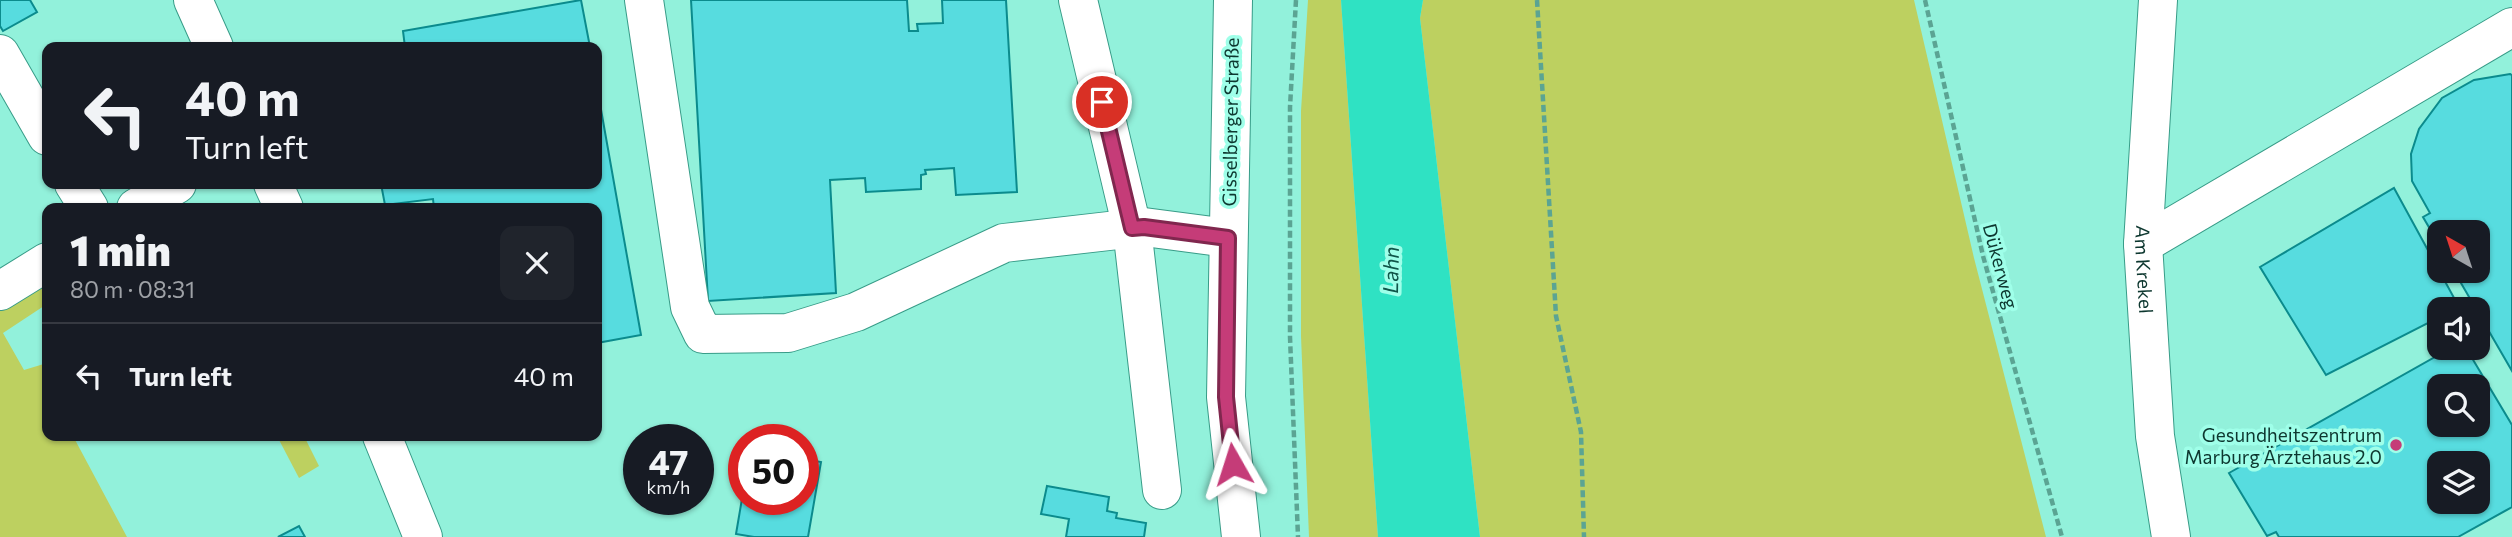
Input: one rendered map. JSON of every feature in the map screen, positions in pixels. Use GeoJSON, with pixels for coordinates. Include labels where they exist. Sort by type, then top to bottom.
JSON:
{"type":"FeatureCollection","features":[{"type":"Feature","properties":{"kind":"street"},"geometry":{"type":"LineString","coordinates":[[193,0],[212,42]]}},
{"type":"Feature","properties":{"kind":"street"},"geometry":{"type":"LineString","coordinates":[[644,0],[690,307],[703,334],[788,333],[856,312],[1004,243],[1144,227],[1228,238]]}},
{"type":"Feature","properties":{"kind":"street"},"geometry":{"type":"LineString","coordinates":[[1078,0],[1132,228],[1162,490]]}},
{"type":"Feature","properties":{"kind":"street","name":"Gisselberger Straße"},"geometry":{"type":"LineString","coordinates":[[1233,0],[1226,397],[1241,537]]}},
{"type":"Feature","properties":{"kind":"street","name":"Am Krekel"},"geometry":{"type":"LineString","coordinates":[[2158,0],[2143,244],[2155,436],[2171,537]]}},
{"type":"Feature","properties":{"kind":"street"},"geometry":{"type":"LineString","coordinates":[[2143,244],[2512,27]]}},
{"type":"Feature","properties":{"kind":"street"},"geometry":{"type":"LineString","coordinates":[[0,54],[42,127]]}},
{"type":"Feature","properties":{"kind":"street"},"geometry":{"type":"LineString","coordinates":[[145,203],[168,189]]}},
{"type":"Feature","properties":{"kind":"street"},"geometry":{"type":"LineString","coordinates":[[0,291],[42,265]]}},
{"type":"Feature","properties":{"kind":"street"},"geometry":{"type":"LineString","coordinates":[[384,441],[423,537]]}},
{"type":"Feature","properties":{"kind":"path"},"geometry":{"type":"LineString","coordinates":[[1296,0],[1290,107],[1290,337],[1298,537]]}},
{"type":"Feature","properties":{"kind":"path"},"geometry":{"type":"LineString","coordinates":[[1537,0],[1556,316],[1581,432],[1584,537]]}},
{"type":"Feature","properties":{"kind":"path","name":"Dükerweg"},"geometry":{"type":"LineString","coordinates":[[1925,0],[1983,256],[2062,537]]}},
{"type":"Feature","properties":{"kind":"shaded area"},"geometry":{"type":"Polygon","coordinates":[[[1308,0],[1341,0],[1378,537],[1309,537],[1301,336],[1301,111],[1308,0]]]}},
{"type":"Feature","properties":{"kind":"shaded area"},"geometry":{"type":"Polygon","coordinates":[[[1423,0],[1914,0],[1974,258],[2046,537],[1480,537],[1420,18],[1423,0]]]}},
{"type":"Feature","properties":{"kind":"shaded area"},"geometry":{"type":"Polygon","coordinates":[[[42,285],[42,307],[3,333],[24,370],[42,365],[42,441],[76,441],[127,537],[0,537],[0,309],[42,285]]]}},
{"type":"Feature","properties":{"kind":"shaded area"},"geometry":{"type":"Polygon","coordinates":[[[280,441],[306,441],[319,466],[299,478],[280,441]]]}},
{"type":"Feature","properties":{"kind":"water","name":"Lahn"},"geometry":{"type":"Polygon","coordinates":[[[1341,0],[1423,0],[1420,18],[1480,537],[1378,537],[1341,0]]]}},
{"type":"Feature","properties":{"kind":"building"},"geometry":{"type":"Polygon","coordinates":[[[0,0],[30,0],[37,12],[3,31],[0,26],[0,0]]]}},
{"type":"Feature","properties":{"kind":"building"},"geometry":{"type":"Polygon","coordinates":[[[581,0],[589,42],[404,42],[403,31],[581,0]]]}},
{"type":"Feature","properties":{"kind":"building"},"geometry":{"type":"Polygon","coordinates":[[[691,0],[907,0],[909,31],[918,31],[917,24],[943,23],[942,0],[1006,0],[1017,192],[956,195],[954,168],[925,170],[926,174],[921,175],[921,189],[866,192],[865,178],[830,180],[836,293],[708,301],[691,0]]]}},
{"type":"Feature","properties":{"kind":"building"},"geometry":{"type":"Polygon","coordinates":[[[2512,75],[2512,371],[2490,333],[2490,297],[2469,297],[2462,284],[2490,284],[2490,220],[2427,220],[2427,224],[2423,217],[2430,213],[2412,181],[2411,154],[2419,129],[2442,98],[2474,80],[2512,75]]]}},
{"type":"Feature","properties":{"kind":"building"},"geometry":{"type":"Polygon","coordinates":[[[602,115],[641,335],[602,342],[602,203],[433,203],[433,199],[385,203],[382,189],[602,189],[602,115]]]}},
{"type":"Feature","properties":{"kind":"building"},"geometry":{"type":"Polygon","coordinates":[[[2394,188],[2427,248],[2427,284],[2446,284],[2454,297],[2427,297],[2427,324],[2326,375],[2260,267],[2394,188]]]}},
{"type":"Feature","properties":{"kind":"building","name":"Gesundheitszentrum Marburg Ärztehaus 2.0"},"geometry":{"type":"Polygon","coordinates":[[[2430,360],[2473,360],[2482,374],[2427,374],[2427,437],[2490,437],[2490,388],[2512,425],[2512,507],[2458,537],[2279,537],[2276,532],[2267,536],[2229,473],[2430,360]]]}},
{"type":"Feature","properties":{"kind":"building"},"geometry":{"type":"Polygon","coordinates":[[[1047,486],[1109,497],[1107,511],[1117,513],[1116,518],[1146,523],[1144,537],[1066,537],[1069,519],[1041,514],[1047,486]]]}},
{"type":"Feature","properties":{"kind":"building"},"geometry":{"type":"Polygon","coordinates":[[[739,515],[812,515],[808,537],[754,537],[736,534],[739,515]]]}},
{"type":"Feature","properties":{"kind":"building"},"geometry":{"type":"Polygon","coordinates":[[[299,526],[305,537],[278,537],[299,526]]]}},
{"type":"Feature","properties":{"kind":"place","name":"Gesundheitszentrum Marburg Ärztehaus 2.0"},"geometry":{"type":"Point","coordinates":[2396,445]}},
{"type":"Feature","properties":{"kind":"route"},"geometry":{"type":"LineString","coordinates":[[1102,102],[1132,228],[1144,227],[1228,238],[1226,397],[1233,464]]}}]}
